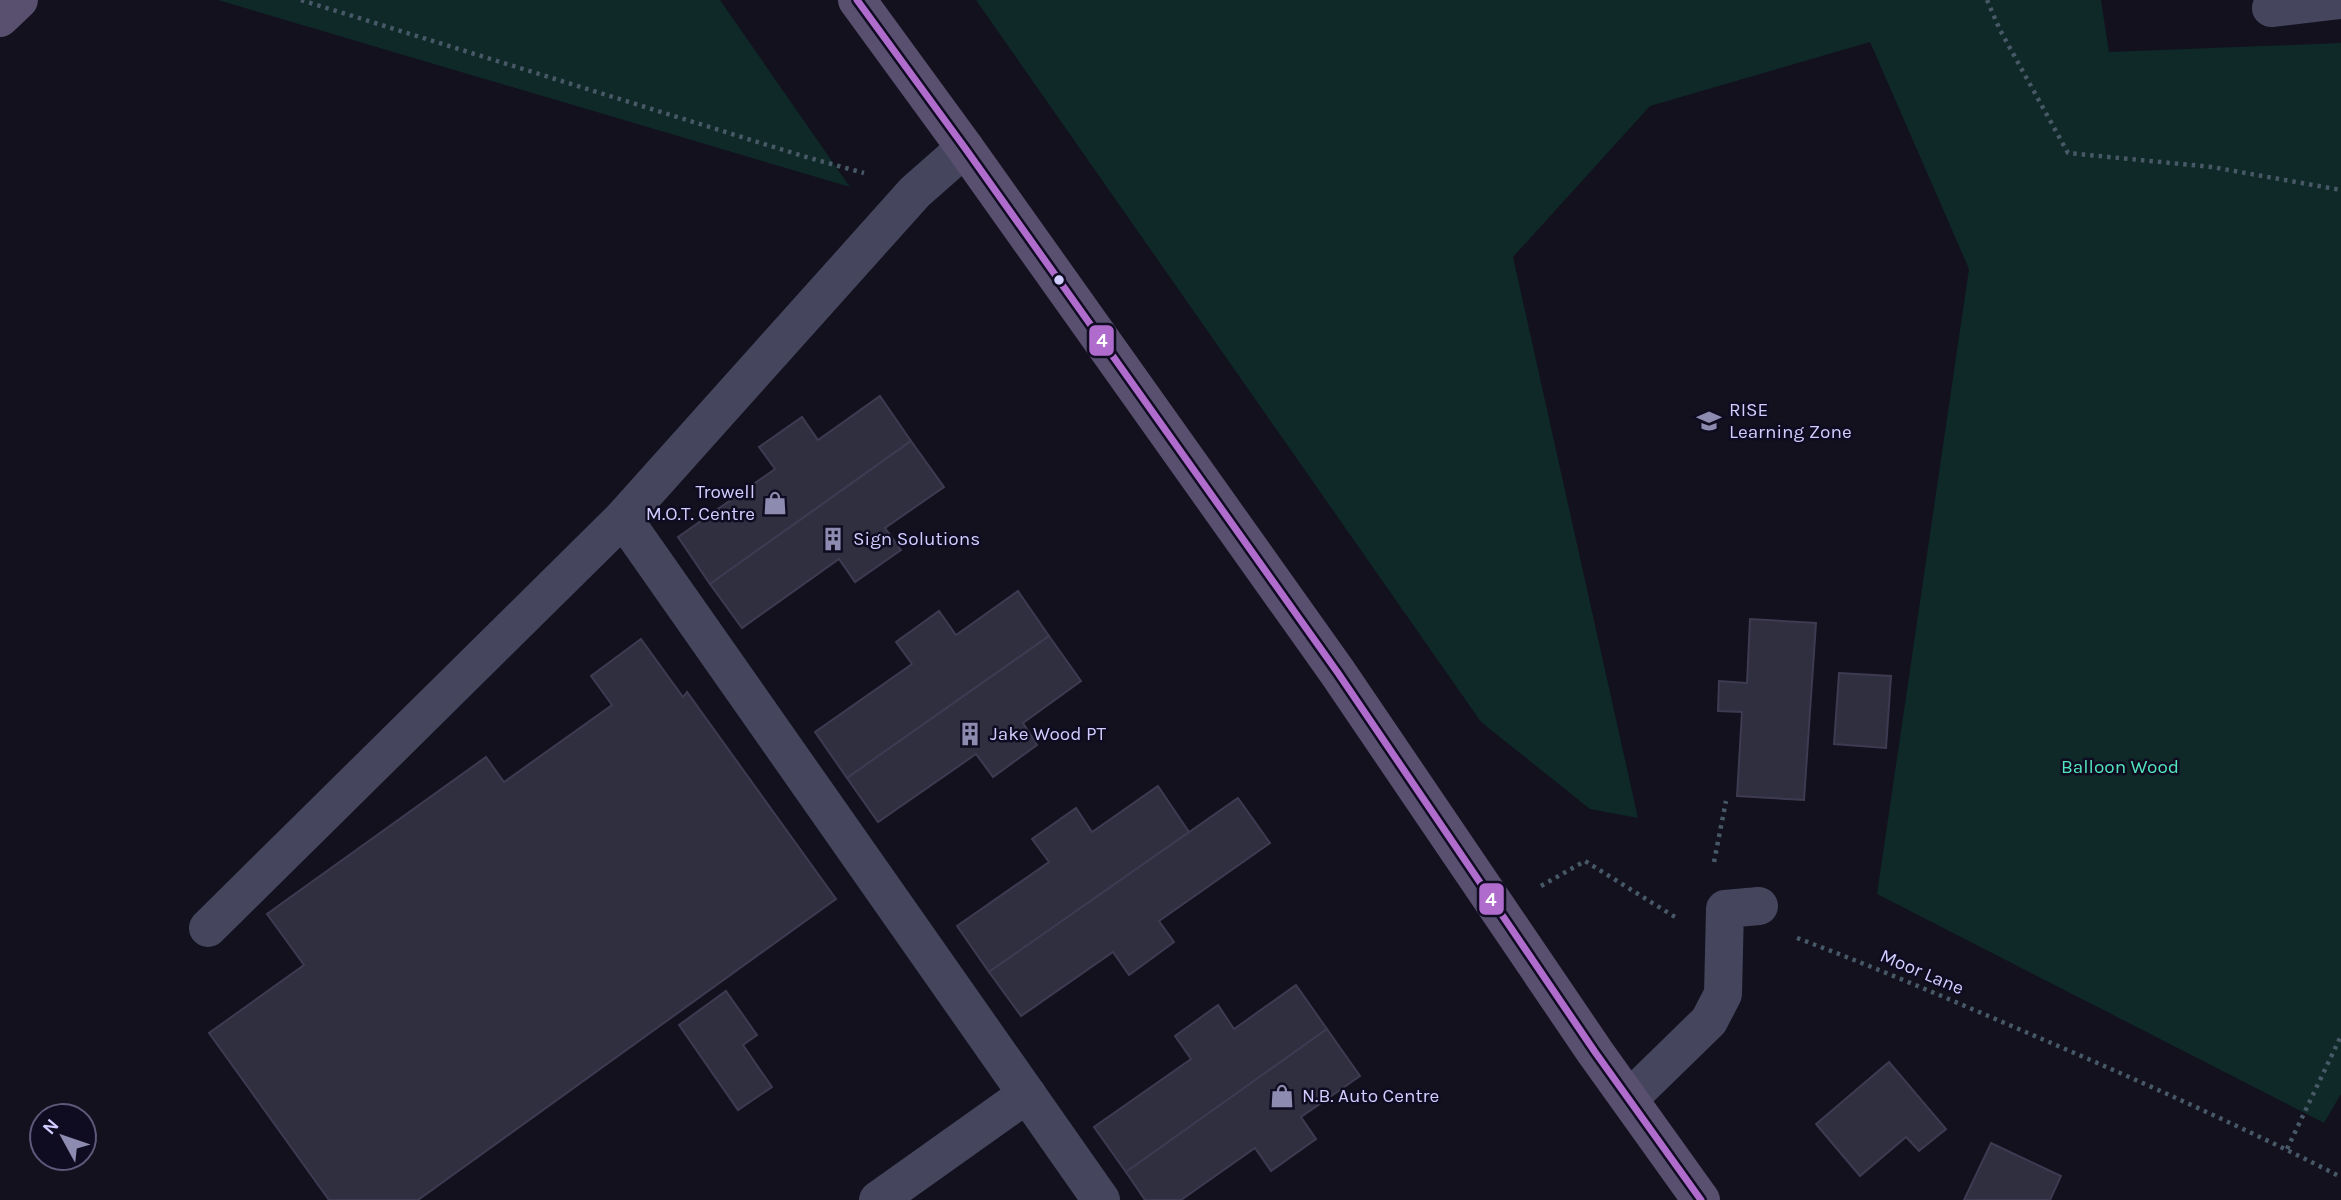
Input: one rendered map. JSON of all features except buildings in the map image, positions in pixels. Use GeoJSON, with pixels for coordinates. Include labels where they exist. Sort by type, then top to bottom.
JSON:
{"type":"FeatureCollection","features":[{"type":"Feature","properties":{"kind":"main road"},"geometry":{"type":"LineString","coordinates":[[0,18],[19,0]]}},
{"type":"Feature","properties":{"kind":"main road"},"geometry":{"type":"LineString","coordinates":[[857,0],[1338,673],[1701,1200]]}},
{"type":"Feature","properties":{"kind":"street"},"geometry":{"type":"LineString","coordinates":[[2271,8],[2341,0]]}},
{"type":"Feature","properties":{"kind":"street"},"geometry":{"type":"LineString","coordinates":[[208,928],[623,518],[915,192],[965,148]]}},
{"type":"Feature","properties":{"kind":"street"},"geometry":{"type":"LineString","coordinates":[[623,518],[1101,1200]]}},
{"type":"Feature","properties":{"kind":"street"},"geometry":{"type":"LineString","coordinates":[[1629,1099],[1709,1021],[1723,994],[1725,909],[1759,906]]}},
{"type":"Feature","properties":{"kind":"street"},"geometry":{"type":"LineString","coordinates":[[877,1200],[1027,1094]]}},
{"type":"Feature","properties":{"kind":"path"},"geometry":{"type":"LineString","coordinates":[[302,0],[806,157],[873,175]]}},
{"type":"Feature","properties":{"kind":"path"},"geometry":{"type":"LineString","coordinates":[[1987,0],[2000,30],[2068,153],[2213,167],[2341,190]]}},
{"type":"Feature","properties":{"kind":"path"},"geometry":{"type":"LineString","coordinates":[[1499,909],[1585,861],[1724,947]]}},
{"type":"Feature","properties":{"kind":"path","name":"Moor Lane"},"geometry":{"type":"LineString","coordinates":[[1724,947],[1780,931],[1868,964],[2115,1070],[2287,1149],[2341,1177]]}},
{"type":"Feature","properties":{"kind":"path"},"geometry":{"type":"LineString","coordinates":[[2287,1149],[2341,1036]]}},
{"type":"Feature","properties":{"kind":"green space"},"geometry":{"type":"Polygon","coordinates":[[[218,0],[720,0],[850,187],[218,0]]]}},
{"type":"Feature","properties":{"kind":"green space","name":"Balloon Wood"},"geometry":{"type":"Polygon","coordinates":[[[976,0],[2101,0],[2109,52],[2341,43],[2341,1094],[2324,1123],[1877,894],[1969,269],[1870,42],[1650,106],[1513,257],[1638,818],[1590,809],[1481,722],[976,0]]]}},
{"type":"Feature","properties":{"kind":"transit line","name":"4"},"geometry":{"type":"LineString","coordinates":[[857,0],[1338,673],[1595,1052],[1701,1200]]}},
{"type":"Feature","properties":{"kind":"place","name":"RISE Learning Zone"},"geometry":{"type":"Point","coordinates":[1709,421]}},
{"type":"Feature","properties":{"kind":"place","name":"Trowell M.O.T. Centre"},"geometry":{"type":"Point","coordinates":[775,503]}},
{"type":"Feature","properties":{"kind":"place","name":"Sign Solutions"},"geometry":{"type":"Point","coordinates":[833,539]}},
{"type":"Feature","properties":{"kind":"place","name":"Jake Wood PT"},"geometry":{"type":"Point","coordinates":[970,734]}},
{"type":"Feature","properties":{"kind":"place","name":"N.B. Auto Centre"},"geometry":{"type":"Point","coordinates":[1282,1096]}}]}
